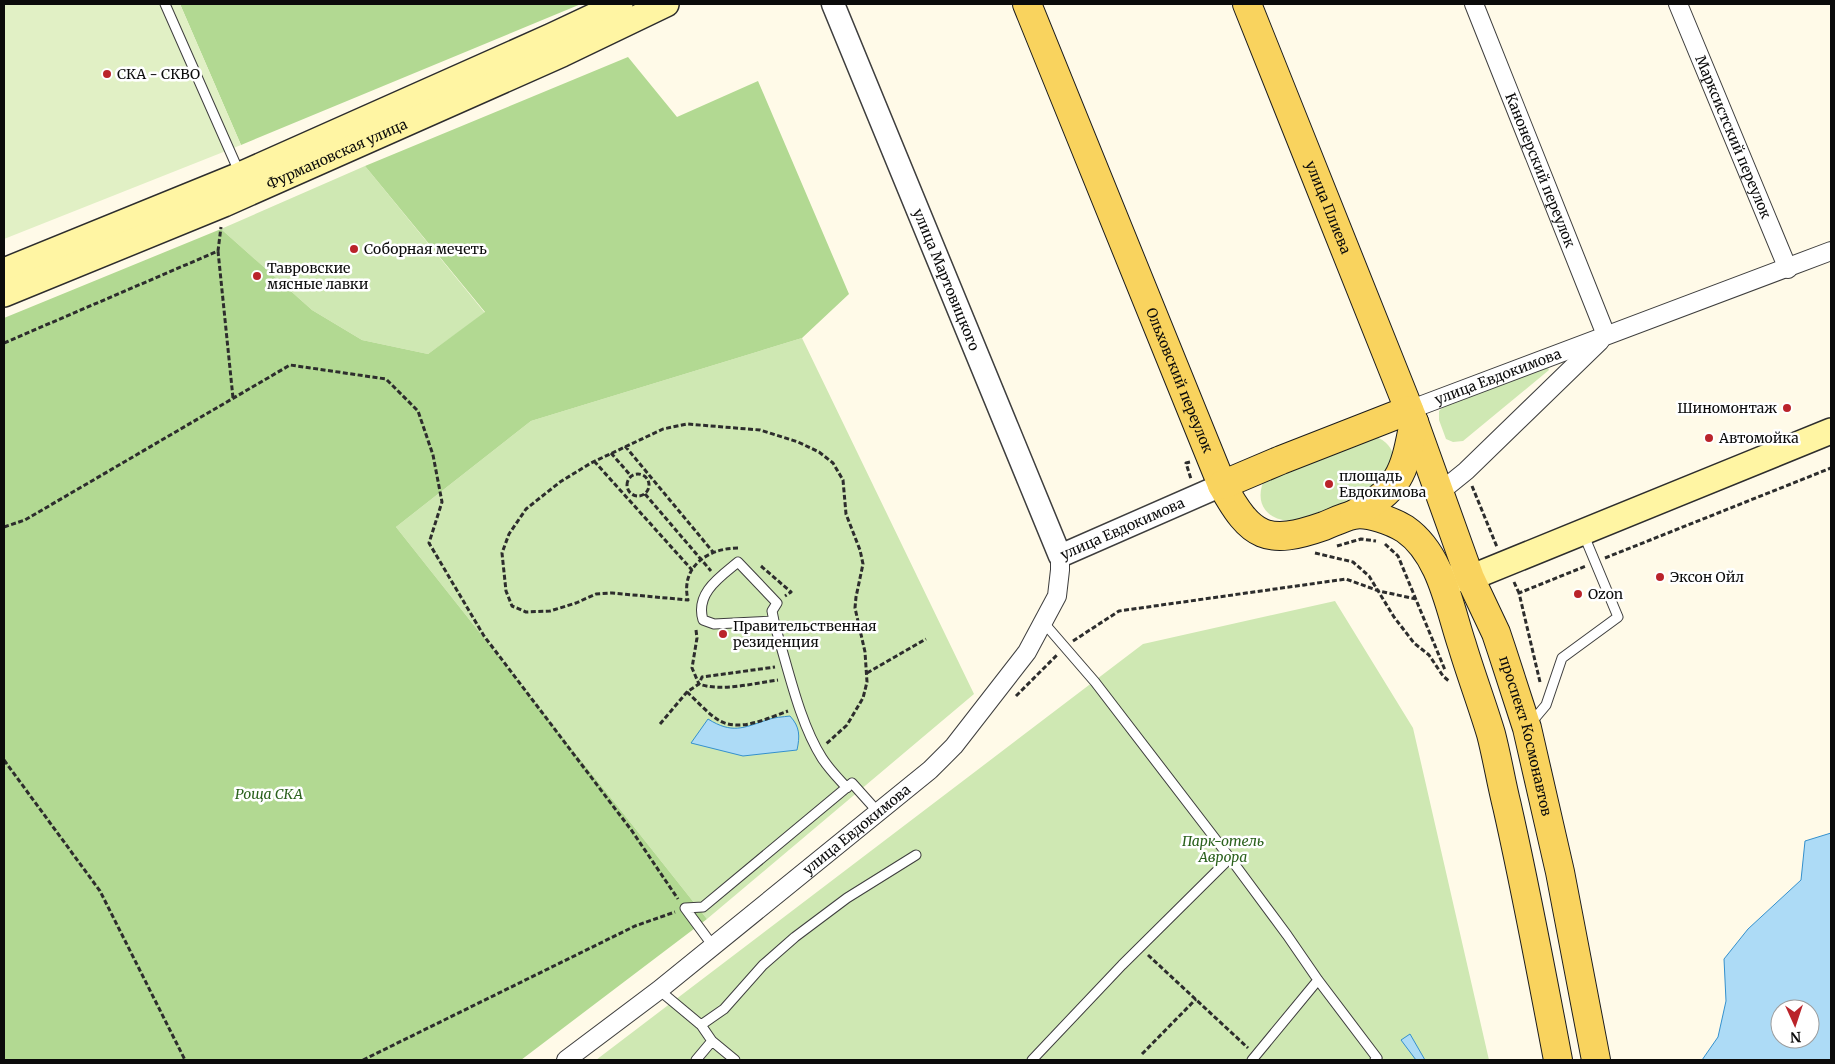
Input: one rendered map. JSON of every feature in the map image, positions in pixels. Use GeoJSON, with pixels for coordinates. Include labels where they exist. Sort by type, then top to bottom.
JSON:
{"type":"FeatureCollection","features":[{"type":"Feature","properties":{"kind":"main road","name":"Фурмановская улица"},"geometry":{"type":"LineString","coordinates":[[4,272],[240,175],[620,4]]}},
{"type":"Feature","properties":{"kind":"main road","name":"Фурмановская улица"},"geometry":{"type":"LineString","coordinates":[[4,294],[224,204],[562,54],[666,4]]}},
{"type":"Feature","properties":{"kind":"main road","name":"Ольховский переулок"},"geometry":{"type":"LineString","coordinates":[[1027,4],[1222,485],[1234,507],[1256,530],[1270,537],[1289,537],[1354,514]]}},
{"type":"Feature","properties":{"kind":"main road","name":"улица Плиева"},"geometry":{"type":"LineString","coordinates":[[1247,4],[1412,416]]}},
{"type":"Feature","properties":{"kind":"main road","name":"улица Евдокимова"},"geometry":{"type":"LineString","coordinates":[[1222,485],[1280,460],[1412,416]]}},
{"type":"Feature","properties":{"kind":"main road","name":"проспект Космонавтов"},"geometry":{"type":"LineString","coordinates":[[1412,416],[1470,578],[1496,633],[1526,728],[1560,872],[1596,1060]]}},
{"type":"Feature","properties":{"kind":"main road"},"geometry":{"type":"LineString","coordinates":[[1354,514],[1379,499],[1397,480],[1407,452],[1412,416]]}},
{"type":"Feature","properties":{"kind":"main road"},"geometry":{"type":"LineString","coordinates":[[1436,569],[1441,575],[1454,578],[1470,578],[1831,431]]}},
{"type":"Feature","properties":{"kind":"main road"},"geometry":{"type":"LineString","coordinates":[[1354,514],[1391,521],[1406,530],[1428,554],[1436,569],[1490,733],[1524,881],[1558,1060]]}},
{"type":"Feature","properties":{"kind":"street","name":"улица Мартовицкого"},"geometry":{"type":"LineString","coordinates":[[833,4],[1060,556]]}},
{"type":"Feature","properties":{"kind":"street","name":"Канонерский переулок"},"geometry":{"type":"LineString","coordinates":[[1474,4],[1606,335]]}},
{"type":"Feature","properties":{"kind":"street","name":"Марксистский переулок"},"geometry":{"type":"LineString","coordinates":[[1678,4],[1788,269]]}},
{"type":"Feature","properties":{"kind":"street","name":"улица Евдокимова"},"geometry":{"type":"LineString","coordinates":[[1412,416],[1606,335],[1788,269],[1831,251]]}},
{"type":"Feature","properties":{"kind":"street"},"geometry":{"type":"LineString","coordinates":[[1440,492],[1466,471],[1606,335]]}},
{"type":"Feature","properties":{"kind":"street","name":"улица Евдокимова"},"geometry":{"type":"LineString","coordinates":[[566,1060],[659,990],[930,770],[954,746],[1027,652],[1044,623],[1057,596],[1060,556],[1222,485]]}},
{"type":"Feature","properties":{"kind":"lane"},"geometry":{"type":"LineString","coordinates":[[165,4],[240,175]]}},
{"type":"Feature","properties":{"kind":"lane"},"geometry":{"type":"LineString","coordinates":[[1526,728],[1546,705],[1562,658],[1618,617],[1583,532]]}},
{"type":"Feature","properties":{"kind":"lane"},"geometry":{"type":"LineString","coordinates":[[774,621],[714,624],[703,620],[701,614],[702,601],[708,588],[738,562],[777,603],[772,611],[774,621],[800,708],[818,750],[847,788]]}},
{"type":"Feature","properties":{"kind":"lane"},"geometry":{"type":"LineString","coordinates":[[1044,623],[1094,682],[1230,858],[1377,1058],[1375,1060]]}},
{"type":"Feature","properties":{"kind":"lane"},"geometry":{"type":"LineString","coordinates":[[685,908],[703,907],[852,783],[878,812]]}},
{"type":"Feature","properties":{"kind":"lane"},"geometry":{"type":"LineString","coordinates":[[702,1025],[724,1009],[763,965],[795,937],[848,898],[916,855]]}},
{"type":"Feature","properties":{"kind":"lane"},"geometry":{"type":"LineString","coordinates":[[1032,1060],[1139,948],[1230,858]]}},
{"type":"Feature","properties":{"kind":"lane"},"geometry":{"type":"LineString","coordinates":[[685,908],[713,946]]}},
{"type":"Feature","properties":{"kind":"lane"},"geometry":{"type":"LineString","coordinates":[[1254,1058],[1318,980]]}},
{"type":"Feature","properties":{"kind":"lane"},"geometry":{"type":"LineString","coordinates":[[659,990],[702,1025],[712,1041],[735,1060]]}},
{"type":"Feature","properties":{"kind":"lane"},"geometry":{"type":"LineString","coordinates":[[696,1060],[712,1041]]}},
{"type":"Feature","properties":{"kind":"path"},"geometry":{"type":"LineString","coordinates":[[224,204],[218,251],[233,398]]}},
{"type":"Feature","properties":{"kind":"path"},"geometry":{"type":"LineString","coordinates":[[4,343],[218,251]]}},
{"type":"Feature","properties":{"kind":"path"},"geometry":{"type":"LineString","coordinates":[[4,527],[25,520],[290,365],[386,378],[418,411],[433,454],[442,502],[430,543],[484,636],[632,831],[685,908],[635,926],[363,1060]]}},
{"type":"Feature","properties":{"kind":"path"},"geometry":{"type":"LineString","coordinates":[[741,548],[730,548],[712,552],[701,560],[692,570],[687,582],[688,600],[612,593],[596,594],[576,603],[550,611],[526,612],[512,606],[506,591],[502,553],[509,534],[526,509],[560,482],[594,461],[663,430],[687,424],[704,424],[760,430],[798,442],[819,452],[833,463],[843,480],[846,514],[860,550],[863,564],[856,597],[856,608],[865,652],[867,682],[863,698],[847,726],[818,750]]}},
{"type":"Feature","properties":{"kind":"path"},"geometry":{"type":"LineString","coordinates":[[625,446],[649,479],[712,552]]}},
{"type":"Feature","properties":{"kind":"path"},"geometry":{"type":"LineString","coordinates":[[611,453],[631,476]]}},
{"type":"Feature","properties":{"kind":"path"},"geometry":{"type":"LineString","coordinates":[[594,461],[692,570]]}},
{"type":"Feature","properties":{"kind":"path"},"geometry":{"type":"LineString","coordinates":[[1519,593],[1831,468]]}},
{"type":"Feature","properties":{"kind":"path"},"geometry":{"type":"LineString","coordinates":[[1466,471],[1504,564],[1519,593],[1546,705]]}},
{"type":"Feature","properties":{"kind":"path"},"geometry":{"type":"LineString","coordinates":[[649,479],[640,474],[631,476],[627,486],[629,491],[634,494],[644,494],[712,572]]}},
{"type":"Feature","properties":{"kind":"path"},"geometry":{"type":"LineString","coordinates":[[644,494],[649,479]]}},
{"type":"Feature","properties":{"kind":"path"},"geometry":{"type":"LineString","coordinates":[[624,495],[629,491]]}},
{"type":"Feature","properties":{"kind":"path"},"geometry":{"type":"LineString","coordinates":[[1315,553],[1353,562],[1369,576],[1394,617],[1414,643],[1429,655],[1443,676],[1450,682]]}},
{"type":"Feature","properties":{"kind":"path"},"geometry":{"type":"LineString","coordinates":[[1009,703],[1065,647],[1119,610],[1346,579],[1379,591],[1416,599],[1454,690]]}},
{"type":"Feature","properties":{"kind":"path"},"geometry":{"type":"LineString","coordinates":[[867,673],[926,639]]}},
{"type":"Feature","properties":{"kind":"path"},"geometry":{"type":"LineString","coordinates":[[660,724],[687,692],[699,684],[720,687],[791,678]]}},
{"type":"Feature","properties":{"kind":"path"},"geometry":{"type":"LineString","coordinates":[[687,692],[720,720],[734,725],[750,723],[800,708]]}},
{"type":"Feature","properties":{"kind":"path"},"geometry":{"type":"LineString","coordinates":[[4,760],[100,891],[185,1060]]}},
{"type":"Feature","properties":{"kind":"path"},"geometry":{"type":"LineString","coordinates":[[1139,948],[1196,1000],[1254,1058]]}},
{"type":"Feature","properties":{"kind":"path"},"geometry":{"type":"LineString","coordinates":[[1142,1054],[1196,1000]]}},
{"type":"Feature","properties":{"kind":"green space","name":"СКА - СКВО"},"geometry":{"type":"Polygon","coordinates":[[[4,4],[180,4],[241,145],[4,239],[4,4]]]}},
{"type":"Feature","properties":{"kind":"green space"},"geometry":{"type":"Polygon","coordinates":[[[180,4],[581,4],[241,145],[180,4]]]}},
{"type":"Feature","properties":{"kind":"green space","name":"Роща СКА"},"geometry":{"type":"Polygon","coordinates":[[[628,57],[677,117],[758,81],[849,294],[802,338],[531,421],[396,527],[707,919],[521,1060],[4,1060],[4,318],[221,229],[312,310],[362,340],[428,354],[485,312],[365,166],[628,57]]]}},
{"type":"Feature","properties":{"kind":"green space"},"geometry":{"type":"Polygon","coordinates":[[[365,166],[485,313],[428,354],[362,340],[312,310],[221,229],[365,166]]]}},
{"type":"Feature","properties":{"kind":"green space"},"geometry":{"type":"Polygon","coordinates":[[[802,338],[974,694],[707,919],[396,527],[531,421],[802,338]]]}},
{"type":"Feature","properties":{"kind":"green space"},"geometry":{"type":"Polygon","coordinates":[[[1546,363],[1549,370],[1463,441],[1453,442],[1446,439],[1439,420],[1439,411],[1445,405],[1546,363]]]}},
{"type":"Feature","properties":{"kind":"green space"},"geometry":{"type":"Polygon","coordinates":[[[1374,436],[1388,445],[1395,461],[1374,492],[1295,521],[1276,518],[1264,509],[1261,502],[1261,494],[1266,476],[1374,436]]]}},
{"type":"Feature","properties":{"kind":"green space","name":"Парк-отель Аврора"},"geometry":{"type":"Polygon","coordinates":[[[1335,601],[1413,728],[1489,1060],[596,1060],[1143,644],[1335,601]]]}},
{"type":"Feature","properties":{"kind":"water"},"geometry":{"type":"Polygon","coordinates":[[[790,716],[796,724],[798,732],[797,750],[743,756],[691,743],[708,719],[724,727],[738,728],[773,718],[790,716]]]}},
{"type":"Feature","properties":{"kind":"water"},"geometry":{"type":"Polygon","coordinates":[[[1831,833],[1831,1060],[1702,1060],[1718,1037],[1726,1001],[1724,959],[1748,929],[1801,880],[1805,841],[1831,833]]]}},
{"type":"Feature","properties":{"kind":"water"},"geometry":{"type":"Polygon","coordinates":[[[1410,1034],[1425,1060],[1416,1060],[1401,1040],[1410,1034]]]}},
{"type":"Feature","properties":{"kind":"place","name":"СКА - СКВО"},"geometry":{"type":"Point","coordinates":[107,74]}},
{"type":"Feature","properties":{"kind":"place","name":"Соборная мечеть"},"geometry":{"type":"Point","coordinates":[354,249]}},
{"type":"Feature","properties":{"kind":"place","name":"Тавровские мясные лавки"},"geometry":{"type":"Point","coordinates":[257,276]}},
{"type":"Feature","properties":{"kind":"place","name":"Шиномонтаж"},"geometry":{"type":"Point","coordinates":[1787,408]}},
{"type":"Feature","properties":{"kind":"place","name":"Автомойка"},"geometry":{"type":"Point","coordinates":[1709,438]}},
{"type":"Feature","properties":{"kind":"place","name":"площадь Евдокимова"},"geometry":{"type":"Point","coordinates":[1329,484]}},
{"type":"Feature","properties":{"kind":"place","name":"Эксон Ойл"},"geometry":{"type":"Point","coordinates":[1660,577]}},
{"type":"Feature","properties":{"kind":"place","name":"Ozon"},"geometry":{"type":"Point","coordinates":[1578,594]}},
{"type":"Feature","properties":{"kind":"place","name":"Правительственная резиденция"},"geometry":{"type":"Point","coordinates":[723,634]}}]}
